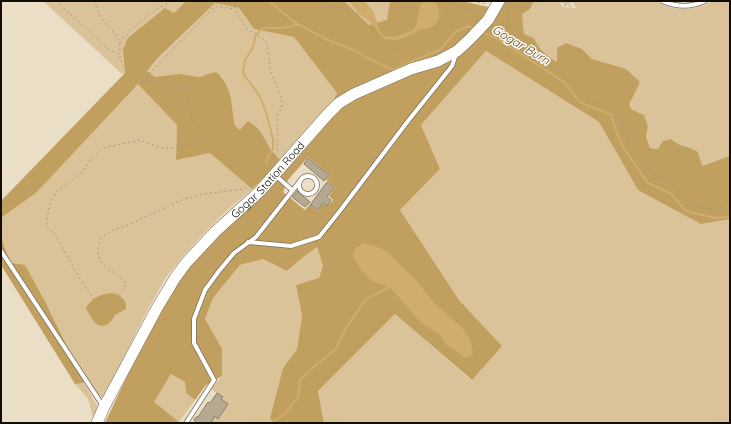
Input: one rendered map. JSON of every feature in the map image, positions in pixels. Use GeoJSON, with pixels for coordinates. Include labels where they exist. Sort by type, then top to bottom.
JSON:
{"type":"FeatureCollection","features":[{"type":"Feature","properties":{"kind":"street","name":"Gogar Station Road"},"geometry":{"type":"LineString","coordinates":[[97,423],[157,308],[175,278],[201,246],[260,191],[272,170],[339,103],[354,94],[412,69],[438,61],[457,52],[470,39],[486,15],[497,2]]}},
{"type":"Feature","properties":{"kind":"lane"},"geometry":{"type":"LineString","coordinates":[[662,1],[678,6],[692,5],[705,1]]}},
{"type":"Feature","properties":{"kind":"lane"},"geometry":{"type":"LineString","coordinates":[[248,242],[291,246],[319,236],[452,66],[457,52]]}},
{"type":"Feature","properties":{"kind":"lane"},"geometry":{"type":"LineString","coordinates":[[272,170],[292,190]]}},
{"type":"Feature","properties":{"kind":"lane"},"geometry":{"type":"LineString","coordinates":[[186,423],[214,380],[194,343],[194,319],[205,290],[234,253],[256,237],[292,190],[300,181],[304,177],[309,176],[315,180],[316,187],[314,191],[311,193],[305,193],[300,188],[300,181]]}},
{"type":"Feature","properties":{"kind":"lane"},"geometry":{"type":"LineString","coordinates":[[1,250],[104,407]]}},
{"type":"Feature","properties":{"kind":"path"},"geometry":{"type":"LineString","coordinates":[[56,1],[108,48],[119,54]]}},
{"type":"Feature","properties":{"kind":"path"},"geometry":{"type":"LineString","coordinates":[[94,1],[100,15],[120,43],[121,48],[119,54],[123,66],[139,77],[142,81],[184,86],[192,118],[204,134],[196,144],[178,148],[162,148],[139,140],[103,148],[92,159],[84,171],[59,189],[54,195],[49,208],[46,226],[56,236],[80,279],[101,310],[106,310],[108,308],[124,290],[126,283],[122,278],[105,267],[100,259],[98,250],[101,238],[111,231],[128,225],[184,199],[204,194],[244,189],[262,174]]}},
{"type":"Feature","properties":{"kind":"path"},"geometry":{"type":"LineString","coordinates":[[120,43],[152,13],[164,4],[172,1]]}},
{"type":"Feature","properties":{"kind":"path"},"geometry":{"type":"LineString","coordinates":[[235,1],[235,9],[246,28],[263,39],[267,44],[270,69],[282,99],[282,104],[277,118],[277,149],[272,170]]}},
{"type":"Feature","properties":{"kind":"path"},"geometry":{"type":"LineString","coordinates":[[324,1],[325,3],[334,7],[353,11],[364,24],[370,27],[385,48],[395,51],[406,45],[418,42],[435,33],[439,22],[445,18],[452,3]]}},
{"type":"Feature","properties":{"kind":"path"},"geometry":{"type":"LineString","coordinates":[[399,1],[402,12],[421,1]]}},
{"type":"Feature","properties":{"kind":"path"},"geometry":{"type":"LineString","coordinates":[[446,1],[486,15]]}},
{"type":"Feature","properties":{"kind":"path"},"geometry":{"type":"LineString","coordinates":[[473,1],[487,4],[486,7]]}},
{"type":"Feature","properties":{"kind":"path"},"geometry":{"type":"LineString","coordinates":[[527,1],[523,7],[507,5],[508,24],[520,49],[573,80],[586,97],[617,113],[630,143],[649,172],[674,185],[688,204],[719,211],[730,197]]}},
{"type":"Feature","properties":{"kind":"path"},"geometry":{"type":"LineString","coordinates":[[561,1],[563,6],[573,6]]}},
{"type":"Feature","properties":{"kind":"path"},"geometry":{"type":"LineString","coordinates":[[142,81],[215,6],[235,9]]}},
{"type":"Feature","properties":{"kind":"shaded area"},"geometry":{"type":"Polygon","coordinates":[[[43,1],[186,1],[174,13],[124,49],[125,73],[122,74],[43,1]]]}},
{"type":"Feature","properties":{"kind":"shaded area"},"geometry":{"type":"Polygon","coordinates":[[[186,1],[344,1],[369,25],[387,20],[390,1],[462,1],[497,9],[506,1],[534,1],[530,9],[522,14],[524,34],[534,38],[538,46],[546,54],[557,62],[557,48],[566,43],[582,49],[592,59],[626,69],[640,82],[629,104],[632,110],[644,115],[648,126],[646,137],[650,148],[658,149],[663,141],[671,139],[680,145],[698,152],[702,166],[730,156],[730,219],[701,224],[638,190],[599,122],[486,51],[421,125],[440,169],[400,210],[459,300],[502,346],[472,380],[395,314],[318,391],[324,423],[274,423],[270,418],[283,368],[297,349],[302,316],[296,285],[319,278],[323,266],[317,247],[287,271],[263,259],[240,265],[213,298],[205,319],[222,349],[222,376],[206,385],[195,400],[186,393],[185,382],[171,374],[154,402],[179,423],[105,423],[154,319],[195,256],[318,131],[337,93],[294,37],[254,29],[239,8],[215,3],[158,58],[147,71],[155,77],[179,74],[200,77],[216,72],[222,77],[226,83],[232,104],[235,126],[240,130],[248,121],[255,126],[280,160],[269,175],[252,189],[210,153],[176,160],[177,125],[138,84],[36,193],[1,218],[1,201],[125,73],[123,49],[128,38],[165,8],[174,13],[186,1]],[[308,157],[288,180],[283,192],[305,210],[309,205],[318,211],[323,204],[327,206],[333,200],[329,196],[335,187],[326,180],[330,175],[308,157]]]}},
{"type":"Feature","properties":{"kind":"shaded area"},"geometry":{"type":"Polygon","coordinates":[[[344,1],[390,1],[388,20],[369,25],[344,1]]]}},
{"type":"Feature","properties":{"kind":"shaded area"},"geometry":{"type":"Polygon","coordinates":[[[349,1],[365,2],[373,11],[380,31],[384,36],[395,37],[413,30],[417,23],[420,5],[424,2],[436,4],[439,11],[439,17],[437,23],[432,27],[423,29],[397,40],[384,39],[373,25],[358,13],[349,1]]]}},
{"type":"Feature","properties":{"kind":"shaded area"},"geometry":{"type":"Polygon","coordinates":[[[534,1],[559,1],[563,7],[576,8],[573,2],[565,5],[562,1],[656,1],[672,8],[690,9],[714,1],[730,1],[730,156],[702,166],[690,148],[680,145],[672,139],[658,149],[650,148],[646,137],[648,126],[632,110],[629,104],[640,82],[602,62],[592,59],[582,49],[557,48],[557,63],[549,57],[543,52],[534,38],[524,34],[522,13],[530,9],[534,1]]]}},
{"type":"Feature","properties":{"kind":"shaded area"},"geometry":{"type":"Polygon","coordinates":[[[215,3],[239,8],[254,29],[294,37],[337,93],[332,103],[322,112],[280,160],[268,146],[265,138],[240,130],[235,126],[229,95],[222,76],[207,74],[200,77],[171,75],[155,77],[147,71],[215,3]]]}},
{"type":"Feature","properties":{"kind":"shaded area"},"geometry":{"type":"Polygon","coordinates":[[[486,51],[599,122],[638,190],[730,219],[730,423],[324,423],[318,391],[395,314],[471,380],[502,346],[459,300],[400,210],[440,169],[421,125],[486,51]]]}},
{"type":"Feature","properties":{"kind":"shaded area"},"geometry":{"type":"Polygon","coordinates":[[[138,83],[177,125],[176,159],[210,153],[252,189],[207,230],[166,277],[146,313],[104,397],[99,397],[67,349],[49,308],[11,263],[1,238],[1,218],[36,193],[138,83]]]}},
{"type":"Feature","properties":{"kind":"shaded area"},"geometry":{"type":"Polygon","coordinates":[[[1,238],[11,263],[25,265],[49,309],[84,383],[75,384],[1,265],[1,238]]]}},
{"type":"Feature","properties":{"kind":"shaded area"},"geometry":{"type":"Polygon","coordinates":[[[364,243],[380,248],[391,255],[417,281],[435,304],[462,327],[470,339],[473,355],[465,358],[447,345],[439,334],[422,323],[413,314],[390,287],[372,281],[361,270],[352,254],[357,247],[364,243]]]}},
{"type":"Feature","properties":{"kind":"shaded area"},"geometry":{"type":"Polygon","coordinates":[[[317,247],[323,266],[319,278],[296,285],[302,316],[297,349],[283,368],[270,418],[274,423],[211,423],[214,418],[212,416],[213,415],[218,418],[228,404],[221,399],[222,397],[211,389],[222,376],[205,319],[213,298],[240,265],[263,259],[287,271],[317,247]]]}},
{"type":"Feature","properties":{"kind":"shaded area"},"geometry":{"type":"Polygon","coordinates":[[[113,293],[119,295],[123,299],[126,303],[126,309],[115,315],[109,323],[101,326],[98,325],[92,319],[86,308],[91,301],[97,297],[113,293]]]}},
{"type":"Feature","properties":{"kind":"shaded area"},"geometry":{"type":"Polygon","coordinates":[[[171,374],[185,382],[186,393],[195,400],[179,422],[153,402],[171,374]]]}},
{"type":"Feature","properties":{"kind":"shaded area"},"geometry":{"type":"Polygon","coordinates":[[[84,383],[99,410],[94,420],[88,399],[75,384],[84,383]]]}},
{"type":"Feature","properties":{"kind":"building"},"geometry":{"type":"Polygon","coordinates":[[[308,158],[329,175],[324,181],[304,164],[308,158]]]}},
{"type":"Feature","properties":{"kind":"building"},"geometry":{"type":"Polygon","coordinates":[[[327,182],[334,187],[327,197],[331,200],[327,206],[323,203],[318,210],[310,205],[327,182]]]}},
{"type":"Feature","properties":{"kind":"building"},"geometry":{"type":"Polygon","coordinates":[[[297,191],[310,202],[305,207],[292,197],[297,191]]]}},
{"type":"Feature","properties":{"kind":"building"},"geometry":{"type":"Polygon","coordinates":[[[217,393],[223,397],[221,399],[228,404],[218,419],[215,416],[211,423],[196,423],[194,420],[196,417],[198,417],[208,402],[210,403],[217,393]]]}},
{"type":"Feature","properties":{"kind":"waterway","name":"Gogar Burn"},"geometry":{"type":"LineString","coordinates":[[269,1],[294,22],[326,39],[356,51],[393,70],[441,49],[455,32],[468,26],[474,29]]}},
{"type":"Feature","properties":{"kind":"waterway"},"geometry":{"type":"LineString","coordinates":[[266,163],[273,149],[273,139],[266,112],[259,95],[244,75],[243,70],[245,60],[252,49],[255,37],[261,29],[299,25]]}},
{"type":"Feature","properties":{"kind":"waterway","name":"Gogar Burn"},"geometry":{"type":"LineString","coordinates":[[482,32],[496,38],[564,82],[580,102],[611,115],[621,144],[648,183],[671,194],[686,211],[715,218],[730,217]]}},
{"type":"Feature","properties":{"kind":"waterway"},"geometry":{"type":"LineString","coordinates":[[271,423],[283,415],[298,398],[300,380],[336,349],[346,328],[366,299],[390,287]]}}]}
